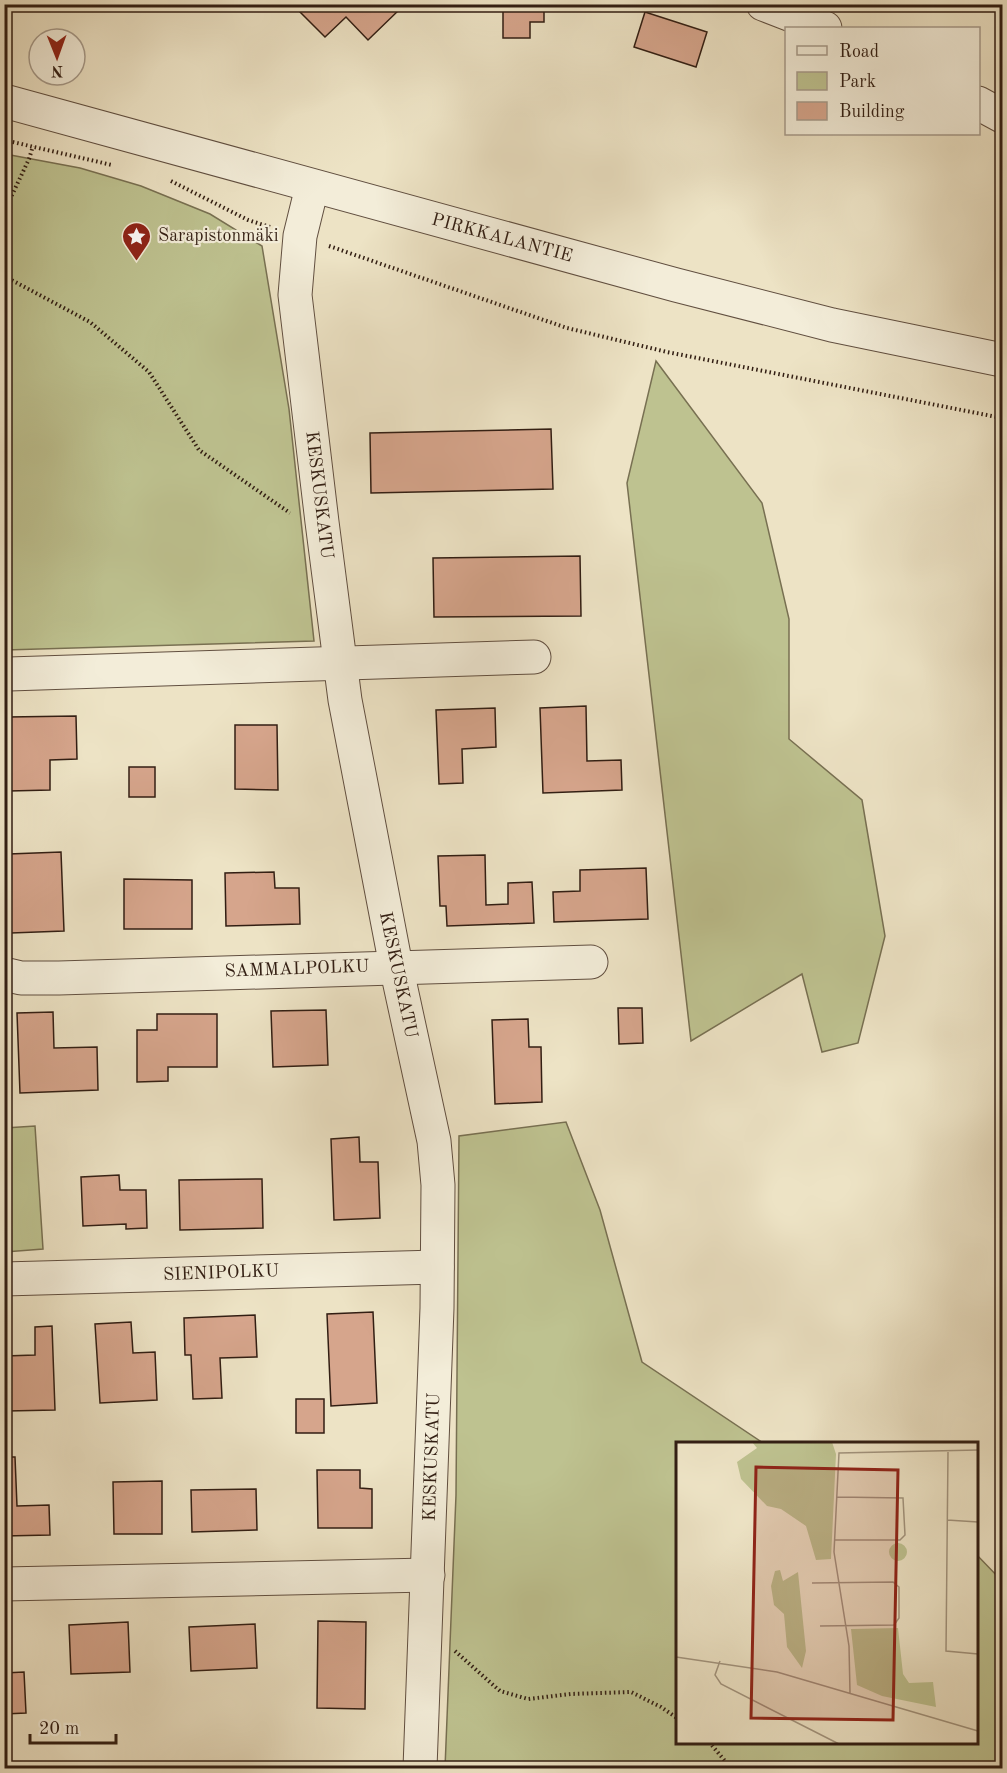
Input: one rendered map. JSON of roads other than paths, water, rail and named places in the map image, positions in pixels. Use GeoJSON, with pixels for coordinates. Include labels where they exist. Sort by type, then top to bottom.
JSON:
{"type":"FeatureCollection","features":[{"type":"Feature","properties":{"kind":"street"},"geometry":{"type":"LineString","coordinates":[[763,4],[822,27]]}},
{"type":"Feature","properties":{"kind":"street","name":"PIRKKALANTIE"},"geometry":{"type":"LineString","coordinates":[[4,101],[676,285],[832,325],[1002,360]]}},
{"type":"Feature","properties":{"kind":"street"},"geometry":{"type":"LineString","coordinates":[[980,104],[1002,116]]}},
{"type":"Feature","properties":{"kind":"street","name":"KESKUSKATU"},"geometry":{"type":"LineString","coordinates":[[312,186],[300,236],[295,295],[322,522],[345,700],[396,966],[434,1141],[438,1185],[428,1575],[420,1768]]}},
{"type":"Feature","properties":{"kind":"street"},"geometry":{"type":"LineString","coordinates":[[4,676],[9,674],[534,657]]}},
{"type":"Feature","properties":{"kind":"street","name":"SAMMALPOLKU"},"geometry":{"type":"LineString","coordinates":[[4,974],[21,978],[59,978],[396,966],[591,962]]}},
{"type":"Feature","properties":{"kind":"street","name":"SIENIPOLKU"},"geometry":{"type":"LineString","coordinates":[[4,1279],[437,1267]]}},
{"type":"Feature","properties":{"kind":"street"},"geometry":{"type":"LineString","coordinates":[[4,1584],[428,1575]]}},
{"type":"Feature","properties":{"kind":"place","name":"Sarapistonmäki"},"geometry":{"type":"Point","coordinates":[137,262]}}]}
